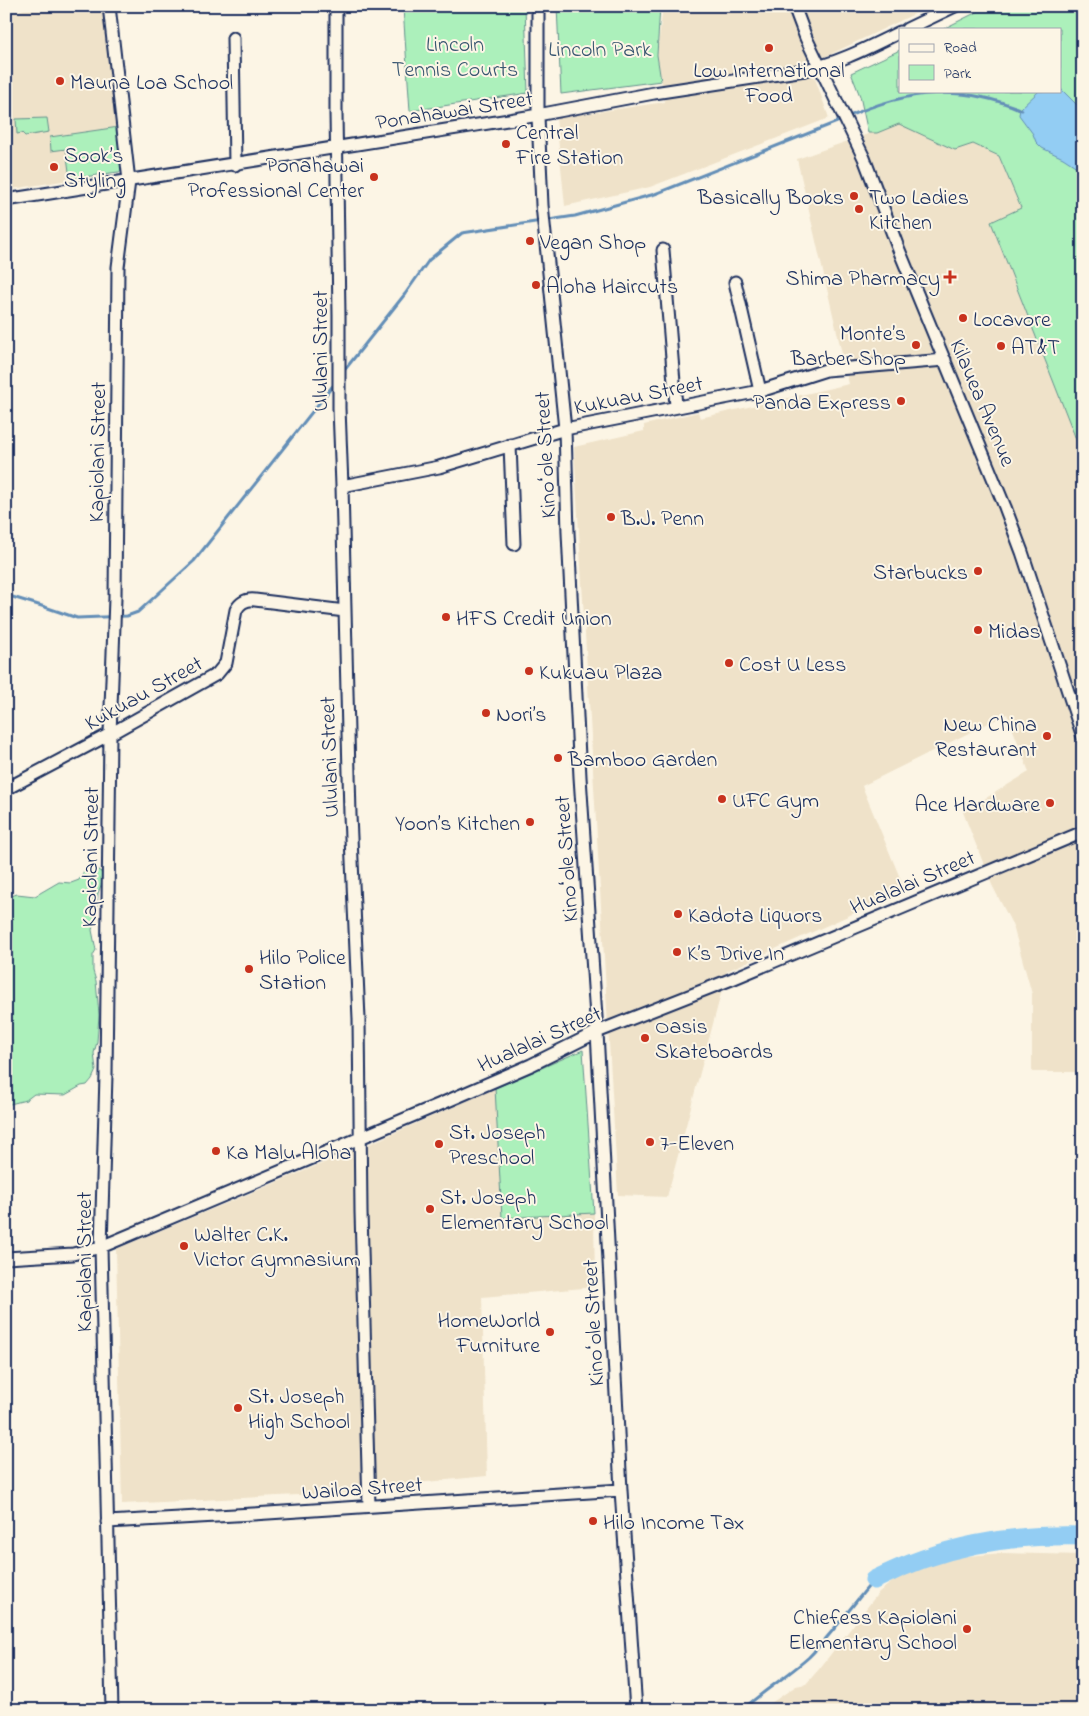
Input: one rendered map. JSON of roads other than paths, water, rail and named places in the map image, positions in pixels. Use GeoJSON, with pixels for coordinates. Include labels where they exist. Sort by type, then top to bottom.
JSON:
{"type":"FeatureCollection","features":[{"type":"Feature","properties":{"kind":"street","name":"Kapiolani Street"},"geometry":{"type":"LineString","coordinates":[[109,6],[129,181],[118,267],[115,598],[110,734],[106,1075],[101,1248],[112,1710]]}},
{"type":"Feature","properties":{"kind":"street","name":"Ululani Street"},"geometry":{"type":"LineString","coordinates":[[336,6],[339,408],[350,815],[359,1019],[369,1506]]}},
{"type":"Feature","properties":{"kind":"street","name":"Kinoʻole Street"},"geometry":{"type":"LineString","coordinates":[[538,6],[538,116],[542,204],[565,428],[568,533],[580,777],[597,1032],[621,1490],[636,1710]]}},
{"type":"Feature","properties":{"kind":"street","name":"Kilauea Avenue"},"geometry":{"type":"LineString","coordinates":[[794,6],[806,38],[822,67],[864,158],[1014,530],[1083,737]]}},
{"type":"Feature","properties":{"kind":"street"},"geometry":{"type":"LineString","coordinates":[[909,28],[955,6]]}},
{"type":"Feature","properties":{"kind":"street","name":"Ponahawai Street"},"geometry":{"type":"LineString","coordinates":[[6,200],[538,116],[654,93],[822,67],[899,32]]}},
{"type":"Feature","properties":{"kind":"street"},"geometry":{"type":"LineString","coordinates":[[233,38],[235,165]]}},
{"type":"Feature","properties":{"kind":"street"},"geometry":{"type":"LineString","coordinates":[[663,250],[676,406]]}},
{"type":"Feature","properties":{"kind":"street"},"geometry":{"type":"LineString","coordinates":[[735,282],[760,391]]}},
{"type":"Feature","properties":{"kind":"street","name":"Kukuau Street"},"geometry":{"type":"LineString","coordinates":[[342,486],[439,467],[565,428],[760,391],[826,370],[945,360]]}},
{"type":"Feature","properties":{"kind":"street"},"geometry":{"type":"LineString","coordinates":[[510,445],[514,544]]}},
{"type":"Feature","properties":{"kind":"street","name":"Kukuau Street"},"geometry":{"type":"LineString","coordinates":[[6,789],[110,734],[220,671],[227,658],[236,610],[245,601],[255,600],[345,611]]}},
{"type":"Feature","properties":{"kind":"street","name":"Hualalai Street"},"geometry":{"type":"LineString","coordinates":[[6,1258],[73,1254],[101,1248],[531,1065],[597,1032],[732,979],[1083,832]]}},
{"type":"Feature","properties":{"kind":"street","name":"Wailoa Street"},"geometry":{"type":"LineString","coordinates":[[107,1522],[621,1490]]}},
{"type":"Feature","properties":{"kind":"water"},"geometry":{"type":"Polygon","coordinates":[[[1062,90],[1083,111],[1083,171],[1063,158],[1042,148],[1019,115],[1020,109],[1038,92],[1062,92],[1062,90]]]}},
{"type":"Feature","properties":{"kind":"waterway"},"geometry":{"type":"LineString","coordinates":[[847,117],[891,101],[934,94],[977,96],[1022,110]]}},
{"type":"Feature","properties":{"kind":"waterway"},"geometry":{"type":"LineString","coordinates":[[343,372],[405,294],[429,260],[462,233],[575,216],[655,194],[842,120]]}},
{"type":"Feature","properties":{"kind":"waterway"},"geometry":{"type":"LineString","coordinates":[[6,595],[77,618],[127,616],[138,612],[194,561],[335,383]]}},
{"type":"Feature","properties":{"kind":"waterway"},"geometry":{"type":"LineString","coordinates":[[874,1580],[924,1559],[975,1544],[1028,1537],[1083,1536]]}},
{"type":"Feature","properties":{"kind":"waterway"},"geometry":{"type":"LineString","coordinates":[[742,1710],[809,1657],[874,1580]]}},
{"type":"Feature","properties":{"kind":"place","name":"Low International Food"},"geometry":{"type":"Point","coordinates":[769,48]}},
{"type":"Feature","properties":{"kind":"place","name":"Mauna Loa School"},"geometry":{"type":"Point","coordinates":[60,81]}},
{"type":"Feature","properties":{"kind":"place","name":"Central Fire Station"},"geometry":{"type":"Point","coordinates":[506,144]}},
{"type":"Feature","properties":{"kind":"place","name":"Sook’s Styling"},"geometry":{"type":"Point","coordinates":[54,167]}},
{"type":"Feature","properties":{"kind":"place","name":"Ponahawai Professional Center"},"geometry":{"type":"Point","coordinates":[374,177]}},
{"type":"Feature","properties":{"kind":"place","name":"Basically Books"},"geometry":{"type":"Point","coordinates":[854,196]}},
{"type":"Feature","properties":{"kind":"place","name":"Two Ladies Kitchen"},"geometry":{"type":"Point","coordinates":[859,209]}},
{"type":"Feature","properties":{"kind":"place","name":"Vegan Shop"},"geometry":{"type":"Point","coordinates":[530,241]}},
{"type":"Feature","properties":{"kind":"place","name":"Shima Pharmacy"},"geometry":{"type":"Point","coordinates":[950,277]}},
{"type":"Feature","properties":{"kind":"place","name":"Aloha Haircuts"},"geometry":{"type":"Point","coordinates":[536,285]}},
{"type":"Feature","properties":{"kind":"place","name":"Locavore"},"geometry":{"type":"Point","coordinates":[963,318]}},
{"type":"Feature","properties":{"kind":"place","name":"Monte’s Barber Shop"},"geometry":{"type":"Point","coordinates":[916,345]}},
{"type":"Feature","properties":{"kind":"place","name":"AT&T"},"geometry":{"type":"Point","coordinates":[1001,346]}},
{"type":"Feature","properties":{"kind":"place","name":"Panda Express"},"geometry":{"type":"Point","coordinates":[901,401]}},
{"type":"Feature","properties":{"kind":"place","name":"B.J. Penn"},"geometry":{"type":"Point","coordinates":[611,517]}},
{"type":"Feature","properties":{"kind":"place","name":"Starbucks"},"geometry":{"type":"Point","coordinates":[978,571]}},
{"type":"Feature","properties":{"kind":"place","name":"HFS Credit Union"},"geometry":{"type":"Point","coordinates":[446,617]}},
{"type":"Feature","properties":{"kind":"place","name":"Midas"},"geometry":{"type":"Point","coordinates":[978,630]}},
{"type":"Feature","properties":{"kind":"place","name":"Cost U Less"},"geometry":{"type":"Point","coordinates":[729,663]}},
{"type":"Feature","properties":{"kind":"place","name":"Kukuau Plaza"},"geometry":{"type":"Point","coordinates":[529,671]}},
{"type":"Feature","properties":{"kind":"place","name":"Nori’s"},"geometry":{"type":"Point","coordinates":[486,713]}},
{"type":"Feature","properties":{"kind":"place","name":"New China Restaurant"},"geometry":{"type":"Point","coordinates":[1047,736]}},
{"type":"Feature","properties":{"kind":"place","name":"Bamboo Garden"},"geometry":{"type":"Point","coordinates":[558,758]}},
{"type":"Feature","properties":{"kind":"place","name":"UFC Gym"},"geometry":{"type":"Point","coordinates":[722,799]}},
{"type":"Feature","properties":{"kind":"place","name":"Ace Hardware"},"geometry":{"type":"Point","coordinates":[1050,803]}},
{"type":"Feature","properties":{"kind":"place","name":"Yoon’s Kitchen"},"geometry":{"type":"Point","coordinates":[530,822]}},
{"type":"Feature","properties":{"kind":"place","name":"Kadota Liquors"},"geometry":{"type":"Point","coordinates":[678,914]}},
{"type":"Feature","properties":{"kind":"place","name":"K’s Drive In"},"geometry":{"type":"Point","coordinates":[677,952]}},
{"type":"Feature","properties":{"kind":"place","name":"Hilo Police Station"},"geometry":{"type":"Point","coordinates":[249,969]}},
{"type":"Feature","properties":{"kind":"place","name":"Oasis Skateboards"},"geometry":{"type":"Point","coordinates":[645,1038]}},
{"type":"Feature","properties":{"kind":"place","name":"7-Eleven"},"geometry":{"type":"Point","coordinates":[650,1142]}},
{"type":"Feature","properties":{"kind":"place","name":"St. Joseph Preschool"},"geometry":{"type":"Point","coordinates":[439,1144]}},
{"type":"Feature","properties":{"kind":"place","name":"Ka Malu Aloha"},"geometry":{"type":"Point","coordinates":[216,1151]}},
{"type":"Feature","properties":{"kind":"place","name":"St. Joseph Elementary School"},"geometry":{"type":"Point","coordinates":[430,1209]}},
{"type":"Feature","properties":{"kind":"place","name":"Walter C.K. Victor Gymnasium"},"geometry":{"type":"Point","coordinates":[184,1246]}},
{"type":"Feature","properties":{"kind":"place","name":"HomeWorld Furniture"},"geometry":{"type":"Point","coordinates":[550,1332]}},
{"type":"Feature","properties":{"kind":"place","name":"St. Joseph High School"},"geometry":{"type":"Point","coordinates":[238,1408]}},
{"type":"Feature","properties":{"kind":"place","name":"Hilo Income Tax"},"geometry":{"type":"Point","coordinates":[593,1521]}},
{"type":"Feature","properties":{"kind":"place","name":"Chiefess Kapiolani Elementary School"},"geometry":{"type":"Point","coordinates":[967,1629]}},
{"type":"Feature","properties":{"kind":"park label","name":"Lincoln Park"},"geometry":{"type":"Point","coordinates":[600,48]}},
{"type":"Feature","properties":{"kind":"park label","name":"Lincoln Tennis Courts"},"geometry":{"type":"Point","coordinates":[455,56]}}]}
